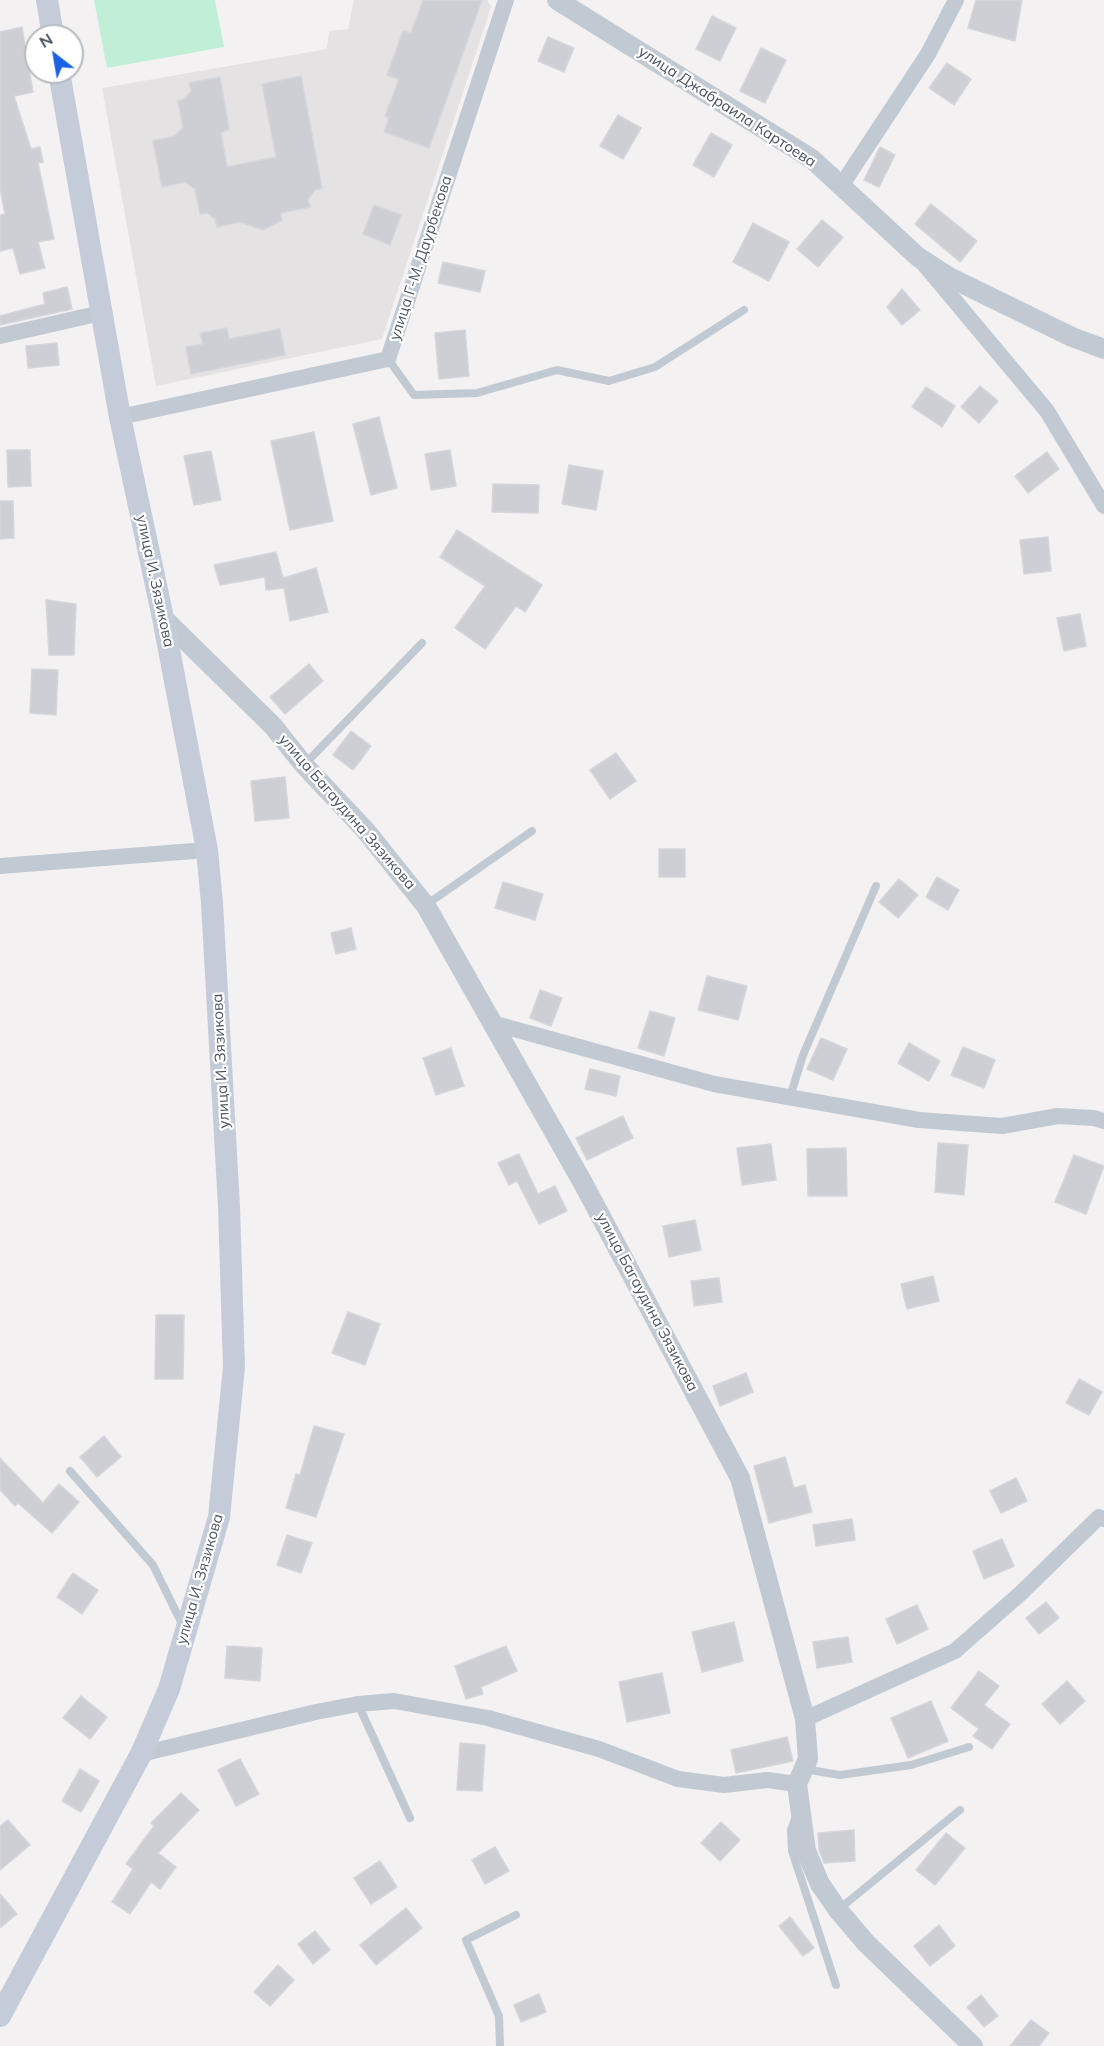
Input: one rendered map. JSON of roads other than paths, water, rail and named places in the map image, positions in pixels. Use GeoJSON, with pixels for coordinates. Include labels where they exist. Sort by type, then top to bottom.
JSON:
{"type":"FeatureCollection","features":[{"type":"Feature","properties":{"kind":"main road"},"geometry":{"type":"LineString","coordinates":[[47,0],[51,24]]}},
{"type":"Feature","properties":{"kind":"main road","name":"улица И. Зязикова"},"geometry":{"type":"LineString","coordinates":[[0,2016],[141,1754],[169,1689],[219,1517],[234,1367],[228,1195],[207,850],[163,618],[120,417],[61,84]]}},
{"type":"Feature","properties":{"kind":"street","name":"улица Г-М. Даурбекова"},"geometry":{"type":"LineString","coordinates":[[120,417],[388,359],[506,0]]}},
{"type":"Feature","properties":{"kind":"street","name":"улица Джабраила Картоева"},"geometry":{"type":"LineString","coordinates":[[557,0],[812,159],[918,257],[949,277],[1072,337],[1104,349]]}},
{"type":"Feature","properties":{"kind":"street"},"geometry":{"type":"LineString","coordinates":[[841,186],[928,54],[956,0]]}},
{"type":"Feature","properties":{"kind":"street"},"geometry":{"type":"LineString","coordinates":[[918,257],[1047,411],[1104,506]]}},
{"type":"Feature","properties":{"kind":"street"},"geometry":{"type":"LineString","coordinates":[[0,336],[101,313]]}},
{"type":"Feature","properties":{"kind":"street","name":"улица Багаудина Зязикова"},"geometry":{"type":"LineString","coordinates":[[163,618],[273,726],[304,765],[366,831],[426,906],[588,1193],[740,1478],[804,1719],[808,1759],[800,1777],[800,1804],[806,1851],[820,1884],[866,1943],[973,2046]]}},
{"type":"Feature","properties":{"kind":"street"},"geometry":{"type":"LineString","coordinates":[[0,866],[207,850]]}},
{"type":"Feature","properties":{"kind":"street"},"geometry":{"type":"LineString","coordinates":[[492,1023],[714,1084],[919,1120],[1002,1126],[1058,1116],[1094,1118],[1104,1121]]}},
{"type":"Feature","properties":{"kind":"street"},"geometry":{"type":"LineString","coordinates":[[804,1719],[956,1651],[1021,1593],[1099,1517],[1104,1519]]}},
{"type":"Feature","properties":{"kind":"street"},"geometry":{"type":"LineString","coordinates":[[141,1754],[358,1704],[394,1701],[488,1718],[599,1749],[678,1779],[724,1785],[800,1777]]}},
{"type":"Feature","properties":{"kind":"lane"},"geometry":{"type":"LineString","coordinates":[[388,359],[414,395],[477,393],[557,370],[609,381],[655,368],[744,310]]}},
{"type":"Feature","properties":{"kind":"lane"},"geometry":{"type":"LineString","coordinates":[[304,765],[422,643]]}},
{"type":"Feature","properties":{"kind":"lane"},"geometry":{"type":"LineString","coordinates":[[426,906],[532,831]]}},
{"type":"Feature","properties":{"kind":"lane"},"geometry":{"type":"LineString","coordinates":[[790,1097],[803,1055],[876,886]]}},
{"type":"Feature","properties":{"kind":"lane"},"geometry":{"type":"LineString","coordinates":[[70,1471],[153,1565],[185,1631]]}},
{"type":"Feature","properties":{"kind":"lane"},"geometry":{"type":"LineString","coordinates":[[358,1704],[410,1818]]}},
{"type":"Feature","properties":{"kind":"lane"},"geometry":{"type":"LineString","coordinates":[[800,1777],[840,1775],[911,1765],[969,1747]]}},
{"type":"Feature","properties":{"kind":"lane"},"geometry":{"type":"LineString","coordinates":[[800,1804],[791,1830],[792,1851],[836,1985]]}},
{"type":"Feature","properties":{"kind":"lane"},"geometry":{"type":"LineString","coordinates":[[838,1910],[960,1810]]}},
{"type":"Feature","properties":{"kind":"lane"},"geometry":{"type":"LineString","coordinates":[[501,2046],[499,2016],[466,1940],[516,1915]]}}]}
